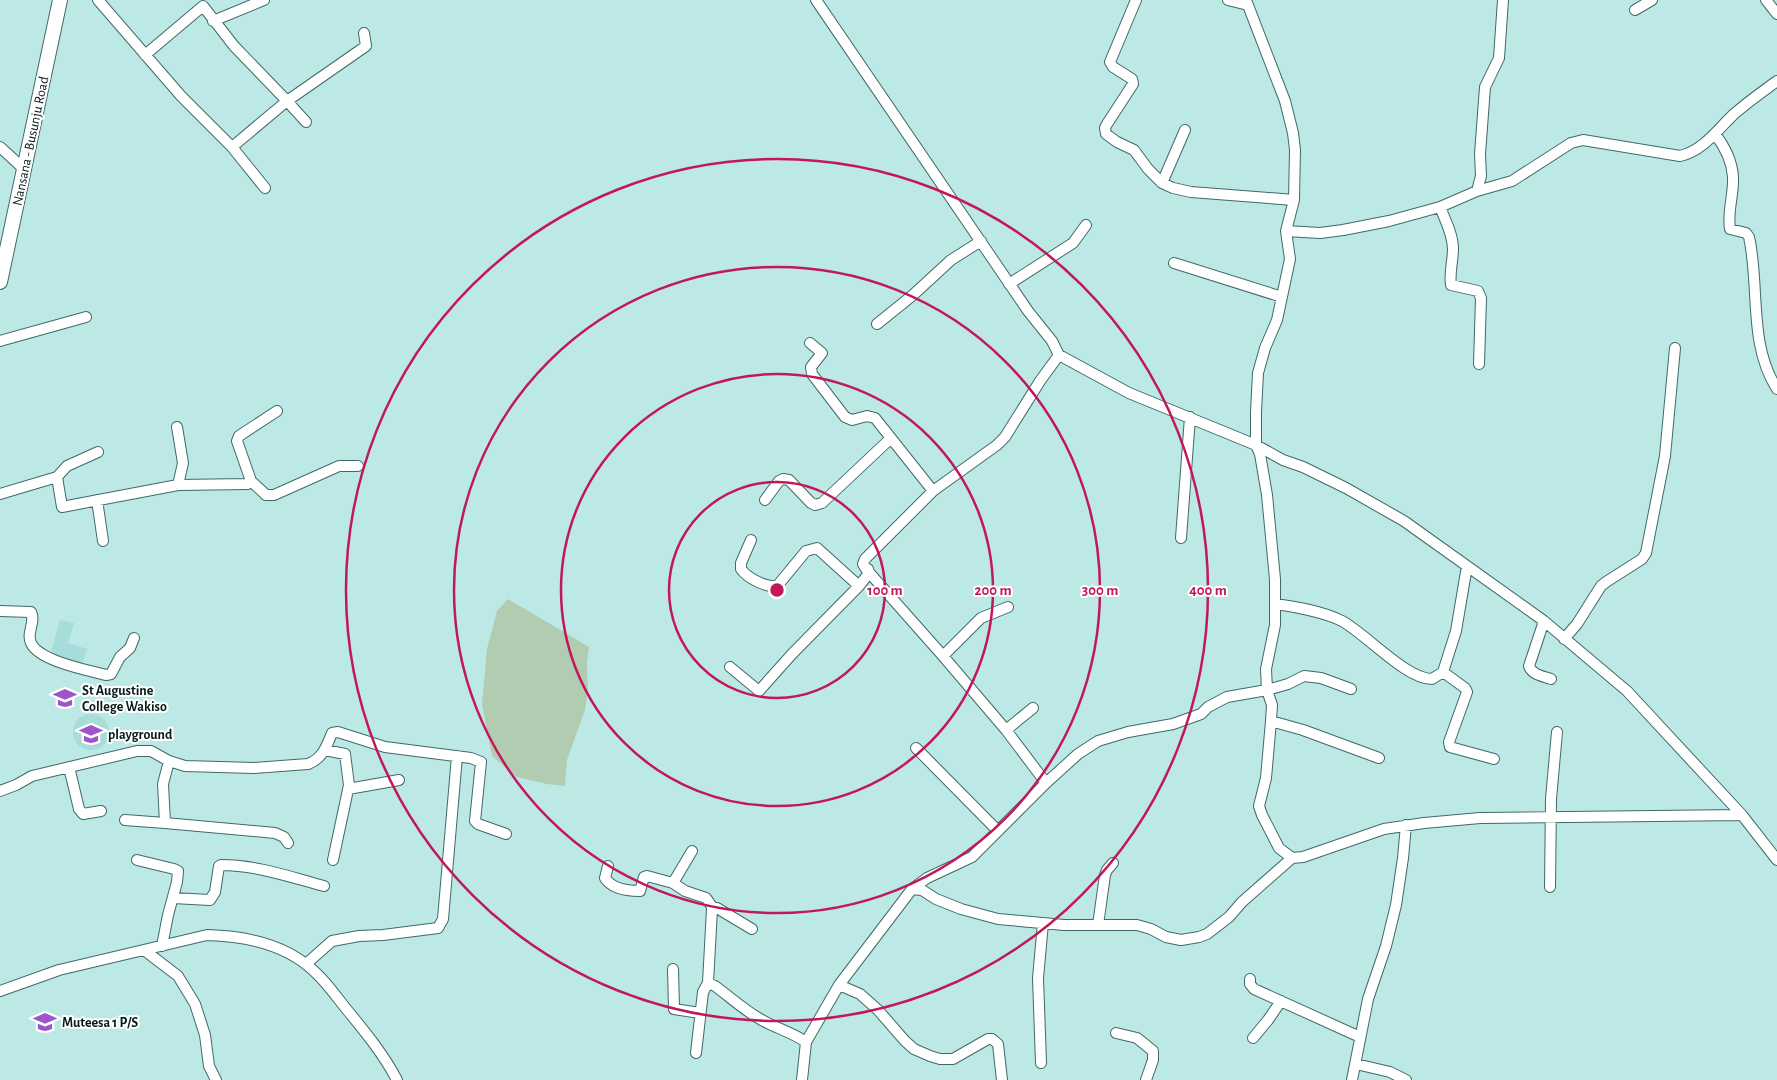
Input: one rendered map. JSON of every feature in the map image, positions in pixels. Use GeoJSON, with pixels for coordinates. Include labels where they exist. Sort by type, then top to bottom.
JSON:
{"type":"FeatureCollection","features":[{"type":"Feature","properties":{"kind":"main road","name":"Nansana - Busunju Road"},"geometry":{"type":"LineString","coordinates":[[0,282],[60,0]]}},
{"type":"Feature","properties":{"kind":"street"},"geometry":{"type":"LineString","coordinates":[[98,0],[182,96],[232,147],[265,188]]}},
{"type":"Feature","properties":{"kind":"street"},"geometry":{"type":"LineString","coordinates":[[214,21],[264,0]]}},
{"type":"Feature","properties":{"kind":"street"},"geometry":{"type":"LineString","coordinates":[[816,0],[1009,284],[1052,341],[1059,355],[1157,406],[1256,445],[1283,460],[1326,478],[1404,521],[1544,622],[1627,692],[1742,815],[1777,860]]}},
{"type":"Feature","properties":{"kind":"street"},"geometry":{"type":"LineString","coordinates":[[1136,0],[1110,62],[1113,67],[1132,79],[1133,84],[1107,124],[1105,131],[1109,137],[1134,150],[1162,182],[1179,190],[1294,200]]}},
{"type":"Feature","properties":{"kind":"street"},"geometry":{"type":"LineString","coordinates":[[1228,0],[1247,2],[1276,75],[1290,118],[1295,150],[1294,200],[1286,231],[1290,259],[1277,320],[1258,372],[1256,445],[1265,478],[1275,579],[1275,625],[1266,669],[1267,690],[1272,705],[1271,721],[1266,778],[1260,800],[1260,810],[1279,848],[1292,858]]}},
{"type":"Feature","properties":{"kind":"street"},"geometry":{"type":"LineString","coordinates":[[1477,191],[1481,176],[1480,145],[1485,87],[1499,58],[1503,0]]}},
{"type":"Feature","properties":{"kind":"street"},"geometry":{"type":"LineString","coordinates":[[1635,10],[1652,0]]}},
{"type":"Feature","properties":{"kind":"street"},"geometry":{"type":"LineString","coordinates":[[1766,0],[1777,14]]}},
{"type":"Feature","properties":{"kind":"street"},"geometry":{"type":"LineString","coordinates":[[145,55],[204,3],[214,21],[234,46],[306,122]]}},
{"type":"Feature","properties":{"kind":"street"},"geometry":{"type":"LineString","coordinates":[[232,147],[287,101],[366,46],[364,33]]}},
{"type":"Feature","properties":{"kind":"street"},"geometry":{"type":"LineString","coordinates":[[1286,231],[1320,234],[1389,221],[1440,207],[1477,191],[1512,181],[1577,141],[1583,140],[1680,156],[1689,154],[1715,134],[1735,113],[1777,80]]}},
{"type":"Feature","properties":{"kind":"street"},"geometry":{"type":"LineString","coordinates":[[1162,182],[1185,130]]}},
{"type":"Feature","properties":{"kind":"street"},"geometry":{"type":"LineString","coordinates":[[1715,134],[1726,147],[1732,170],[1730,229],[1746,233],[1749,237],[1755,308],[1761,347],[1768,375],[1777,389]]}},
{"type":"Feature","properties":{"kind":"street"},"geometry":{"type":"LineString","coordinates":[[0,147],[24,169]]}},
{"type":"Feature","properties":{"kind":"street"},"geometry":{"type":"LineString","coordinates":[[1440,207],[1452,238],[1451,285],[1478,291],[1481,298],[1479,364]]}},
{"type":"Feature","properties":{"kind":"street"},"geometry":{"type":"LineString","coordinates":[[1009,284],[1073,243],[1086,225]]}},
{"type":"Feature","properties":{"kind":"street"},"geometry":{"type":"LineString","coordinates":[[877,324],[913,295],[951,260],[981,241]]}},
{"type":"Feature","properties":{"kind":"street"},"geometry":{"type":"LineString","coordinates":[[1174,263],[1282,297]]}},
{"type":"Feature","properties":{"kind":"street"},"geometry":{"type":"LineString","coordinates":[[0,341],[86,317]]}},
{"type":"Feature","properties":{"kind":"street"},"geometry":{"type":"LineString","coordinates":[[810,342],[822,353],[811,367],[812,374],[845,417],[852,420],[872,416],[933,492]]}},
{"type":"Feature","properties":{"kind":"street"},"geometry":{"type":"LineString","coordinates":[[1564,639],[1577,624],[1601,586],[1642,560],[1646,553],[1664,456],[1675,348]]}},
{"type":"Feature","properties":{"kind":"street"},"geometry":{"type":"LineString","coordinates":[[1046,782],[1006,730],[864,566],[865,559],[933,492],[997,445],[1005,437],[1040,381],[1059,355]]}},
{"type":"Feature","properties":{"kind":"street"},"geometry":{"type":"LineString","coordinates":[[277,411],[239,436],[237,441],[251,481],[266,495],[270,496],[339,466],[358,466]]}},
{"type":"Feature","properties":{"kind":"street"},"geometry":{"type":"LineString","coordinates":[[1181,538],[1190,418]]}},
{"type":"Feature","properties":{"kind":"street"},"geometry":{"type":"LineString","coordinates":[[177,427],[183,463],[178,485]]}},
{"type":"Feature","properties":{"kind":"street"},"geometry":{"type":"LineString","coordinates":[[765,500],[779,481],[783,479],[789,480],[811,503],[816,505],[822,503],[890,439]]}},
{"type":"Feature","properties":{"kind":"street"},"geometry":{"type":"LineString","coordinates":[[0,494],[57,477],[68,466],[98,452]]}},
{"type":"Feature","properties":{"kind":"street"},"geometry":{"type":"LineString","coordinates":[[57,477],[62,507],[178,485],[248,484],[251,481]]}},
{"type":"Feature","properties":{"kind":"street"},"geometry":{"type":"LineString","coordinates":[[97,500],[103,540]]}},
{"type":"Feature","properties":{"kind":"street"},"geometry":{"type":"LineString","coordinates":[[751,540],[741,569],[746,574],[768,586],[778,585],[806,551],[817,548],[859,586]]}},
{"type":"Feature","properties":{"kind":"street"},"geometry":{"type":"LineString","coordinates":[[1275,604],[1300,608],[1338,619],[1421,678],[1432,679],[1443,672],[1456,631],[1467,566]]}},
{"type":"Feature","properties":{"kind":"street"},"geometry":{"type":"LineString","coordinates":[[730,667],[758,691],[859,586],[868,570]]}},
{"type":"Feature","properties":{"kind":"street"},"geometry":{"type":"LineString","coordinates":[[943,656],[981,618],[1008,607]]}},
{"type":"Feature","properties":{"kind":"street"},"geometry":{"type":"LineString","coordinates":[[0,610],[31,612],[33,616],[29,636],[30,643],[42,654],[53,660],[106,675],[111,674],[120,657],[130,648],[134,638]]}},
{"type":"Feature","properties":{"kind":"street"},"geometry":{"type":"LineString","coordinates":[[1544,622],[1529,666],[1535,674],[1551,678]]}},
{"type":"Feature","properties":{"kind":"street"},"geometry":{"type":"LineString","coordinates":[[1443,672],[1465,688],[1467,692],[1449,742],[1450,747],[1494,760]]}},
{"type":"Feature","properties":{"kind":"street"},"geometry":{"type":"LineString","coordinates":[[802,1080],[806,1042],[839,985],[912,888],[927,878],[972,857],[1046,782],[1078,754],[1098,741],[1128,732],[1173,724],[1201,714],[1208,707],[1227,697],[1267,690],[1288,684],[1304,676],[1312,676],[1351,689]]}},
{"type":"Feature","properties":{"kind":"street"},"geometry":{"type":"LineString","coordinates":[[1006,730],[1033,708]]}},
{"type":"Feature","properties":{"kind":"street"},"geometry":{"type":"LineString","coordinates":[[1271,721],[1303,730],[1379,758]]}},
{"type":"Feature","properties":{"kind":"street"},"geometry":{"type":"LineString","coordinates":[[0,791],[32,776],[146,750],[185,766],[265,768],[308,764],[315,761],[325,750],[332,733],[338,732],[385,747],[471,758],[481,762],[475,821],[478,824],[506,834]]}},
{"type":"Feature","properties":{"kind":"street"},"geometry":{"type":"LineString","coordinates":[[1550,887],[1552,779],[1558,732]]}},
{"type":"Feature","properties":{"kind":"street"},"geometry":{"type":"LineString","coordinates":[[916,748],[998,832]]}},
{"type":"Feature","properties":{"kind":"street"},"geometry":{"type":"LineString","coordinates":[[325,750],[345,754],[348,774],[348,788],[333,860]]}},
{"type":"Feature","properties":{"kind":"street"},"geometry":{"type":"LineString","coordinates":[[306,964],[332,941],[359,936],[438,928],[442,924],[444,919],[457,756]]}},
{"type":"Feature","properties":{"kind":"street"},"geometry":{"type":"LineString","coordinates":[[165,823],[163,784],[169,761]]}},
{"type":"Feature","properties":{"kind":"street"},"geometry":{"type":"LineString","coordinates":[[70,767],[79,810],[83,814],[101,810]]}},
{"type":"Feature","properties":{"kind":"street"},"geometry":{"type":"LineString","coordinates":[[348,788],[399,780]]}},
{"type":"Feature","properties":{"kind":"street"},"geometry":{"type":"LineString","coordinates":[[912,888],[922,890],[942,901],[973,913],[1010,921],[1064,925],[1137,925],[1151,929],[1166,937],[1181,940],[1207,934],[1229,917],[1242,902],[1292,858],[1302,857],[1384,829],[1480,818],[1742,815]]}},
{"type":"Feature","properties":{"kind":"street"},"geometry":{"type":"LineString","coordinates":[[125,820],[275,833],[284,837],[288,843]]}},
{"type":"Feature","properties":{"kind":"street"},"geometry":{"type":"LineString","coordinates":[[1352,1080],[1368,999],[1390,931],[1399,884],[1406,825]]}},
{"type":"Feature","properties":{"kind":"street"},"geometry":{"type":"LineString","coordinates":[[673,883],[692,851]]}},
{"type":"Feature","properties":{"kind":"street"},"geometry":{"type":"LineString","coordinates":[[137,860],[176,869],[178,872],[162,946]]}},
{"type":"Feature","properties":{"kind":"street"},"geometry":{"type":"LineString","coordinates":[[1098,925],[1105,875],[1113,863]]}},
{"type":"Feature","properties":{"kind":"street"},"geometry":{"type":"LineString","coordinates":[[173,898],[210,900],[213,898],[219,866],[221,865],[257,868],[324,886]]}},
{"type":"Feature","properties":{"kind":"street"},"geometry":{"type":"LineString","coordinates":[[608,866],[606,880],[612,885],[625,890],[640,891],[643,879],[646,876],[673,883],[685,891],[706,898],[713,908],[717,908],[752,929]]}},
{"type":"Feature","properties":{"kind":"street"},"geometry":{"type":"LineString","coordinates":[[696,1053],[704,988],[708,983],[711,911],[713,908]]}},
{"type":"Feature","properties":{"kind":"street"},"geometry":{"type":"LineString","coordinates":[[1041,1063],[1038,978],[1042,923]]}},
{"type":"Feature","properties":{"kind":"street"},"geometry":{"type":"LineString","coordinates":[[0,991],[59,970],[207,935],[228,935],[260,941],[301,959],[318,974],[382,1054],[397,1080]]}},
{"type":"Feature","properties":{"kind":"street"},"geometry":{"type":"LineString","coordinates":[[144,950],[178,976],[195,1004],[205,1035],[209,1066],[216,1080]]}},
{"type":"Feature","properties":{"kind":"street"},"geometry":{"type":"LineString","coordinates":[[673,969],[674,1009],[700,1013]]}},
{"type":"Feature","properties":{"kind":"street"},"geometry":{"type":"LineString","coordinates":[[1250,979],[1252,987],[1360,1037]]}},
{"type":"Feature","properties":{"kind":"street"},"geometry":{"type":"LineString","coordinates":[[708,983],[715,986],[760,1019],[796,1035],[806,1042]]}},
{"type":"Feature","properties":{"kind":"street"},"geometry":{"type":"LineString","coordinates":[[839,985],[860,994],[878,1010],[914,1049],[930,1056],[940,1059],[954,1059],[988,1039],[992,1040],[998,1044],[1002,1080]]}},
{"type":"Feature","properties":{"kind":"street"},"geometry":{"type":"LineString","coordinates":[[1253,1038],[1281,1001]]}},
{"type":"Feature","properties":{"kind":"street"},"geometry":{"type":"LineString","coordinates":[[1116,1033],[1137,1038],[1153,1051],[1153,1060],[1146,1080]]}},
{"type":"Feature","properties":{"kind":"street"},"geometry":{"type":"LineString","coordinates":[[1356,1064],[1390,1072],[1406,1080]]}},
{"type":"Feature","properties":{"kind":"shaded area"},"geometry":{"type":"Polygon","coordinates":[[[60,620],[74,623],[68,643],[87,649],[82,665],[50,656],[60,620]]]}},
{"type":"Feature","properties":{"kind":"shaded area","name":"playground"},"geometry":{"type":"Polygon","coordinates":[[[91,714],[98,715],[104,719],[108,725],[108,739],[104,745],[98,749],[91,750],[84,749],[78,745],[74,739],[73,732],[74,725],[78,719],[84,715],[91,714]]]}},
{"type":"Feature","properties":{"kind":"green space"},"geometry":{"type":"Polygon","coordinates":[[[508,599],[589,647],[587,662],[588,689],[585,710],[567,760],[565,786],[517,777],[492,756],[482,704],[487,649],[497,611],[508,599]]]}},
{"type":"Feature","properties":{"kind":"place","name":"St Augustine College Wakiso"},"geometry":{"type":"Point","coordinates":[65,698]}},
{"type":"Feature","properties":{"kind":"place","name":"playground"},"geometry":{"type":"Point","coordinates":[91,734]}},
{"type":"Feature","properties":{"kind":"place","name":"Muteesa 1 P/S"},"geometry":{"type":"Point","coordinates":[45,1022]}}]}
